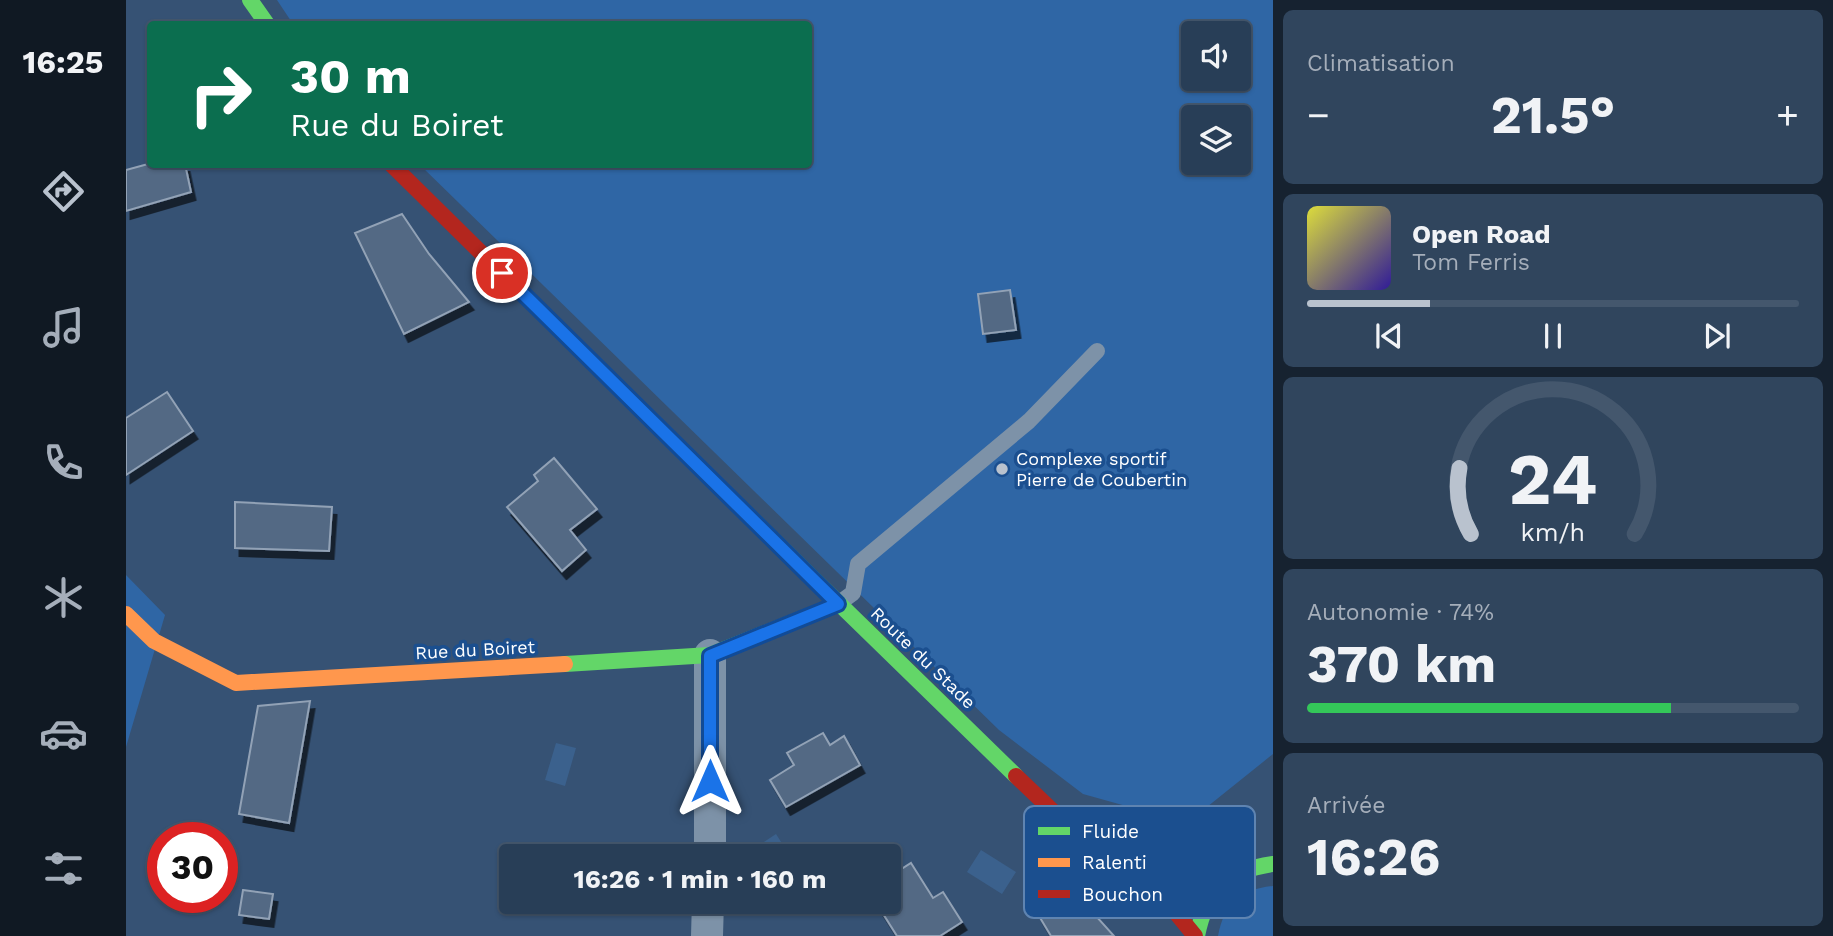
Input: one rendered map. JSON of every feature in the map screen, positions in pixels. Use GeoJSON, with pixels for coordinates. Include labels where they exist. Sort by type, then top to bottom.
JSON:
{"type":"FeatureCollection","features":[{"type":"Feature","properties":{"kind":"main road"},"geometry":{"type":"LineString","coordinates":[[250,0],[265,21]]}},
{"type":"Feature","properties":{"kind":"main road","name":"Route du Stade"},"geometry":{"type":"LineString","coordinates":[[395,168],[1048,806]]}},
{"type":"Feature","properties":{"kind":"main road","name":"Rue du Boiret"},"geometry":{"type":"LineString","coordinates":[[126,614],[155,641],[236,683],[710,656],[838,604]]}},
{"type":"Feature","properties":{"kind":"main road"},"geometry":{"type":"LineString","coordinates":[[1255,865],[1273,864]]}},
{"type":"Feature","properties":{"kind":"main road","name":"Route du Stade"},"geometry":{"type":"LineString","coordinates":[[1181,918],[1196,936]]}},
{"type":"Feature","properties":{"kind":"main road"},"geometry":{"type":"LineString","coordinates":[[1196,936],[1199,918]]}},
{"type":"Feature","properties":{"kind":"street"},"geometry":{"type":"LineString","coordinates":[[710,656],[710,844]]}},
{"type":"Feature","properties":{"kind":"street"},"geometry":{"type":"LineString","coordinates":[[706,936],[708,914]]}},
{"type":"Feature","properties":{"kind":"lane"},"geometry":{"type":"LineString","coordinates":[[838,604],[853,593],[858,564],[1029,421],[1097,351]]}},
{"type":"Feature","properties":{"kind":"shaded area","name":"Complexe sportif Pierre de Coubertin"},"geometry":{"type":"Polygon","coordinates":[[[277,0],[1273,0],[1273,754],[1208,806],[1126,806],[1083,794],[999,730],[423,168],[812,168],[812,21],[291,21],[277,0]]]}},
{"type":"Feature","properties":{"kind":"shaded area"},"geometry":{"type":"Polygon","coordinates":[[[126,575],[165,615],[126,747],[126,575]]]}},
{"type":"Feature","properties":{"kind":"shaded area"},"geometry":{"type":"Polygon","coordinates":[[[556,743],[576,748],[565,786],[545,780],[556,743]]]}},
{"type":"Feature","properties":{"kind":"shaded area"},"geometry":{"type":"Polygon","coordinates":[[[776,834],[782,844],[761,844],[776,834]]]}},
{"type":"Feature","properties":{"kind":"shaded area"},"geometry":{"type":"Polygon","coordinates":[[[981,850],[1016,872],[1002,894],[967,872],[981,850]]]}},
{"type":"Feature","properties":{"kind":"shaded area"},"geometry":{"type":"Polygon","coordinates":[[[1273,886],[1273,936],[1218,936],[1223,918],[1255,918],[1255,890],[1273,886]]]}},
{"type":"Feature","properties":{"kind":"building"},"geometry":{"type":"Polygon","coordinates":[[[147,164],[147,168],[186,168],[191,192],[126,211],[126,170],[147,164]]]}},
{"type":"Feature","properties":{"kind":"building"},"geometry":{"type":"Polygon","coordinates":[[[402,214],[429,254],[469,302],[404,334],[355,233],[402,214]]]}},
{"type":"Feature","properties":{"kind":"building"},"geometry":{"type":"Polygon","coordinates":[[[1010,290],[1016,330],[983,334],[978,294],[1010,290]]]}},
{"type":"Feature","properties":{"kind":"building"},"geometry":{"type":"Polygon","coordinates":[[[167,392],[193,431],[126,475],[126,418],[167,392]]]}},
{"type":"Feature","properties":{"kind":"building"},"geometry":{"type":"Polygon","coordinates":[[[554,458],[597,509],[570,530],[586,550],[562,571],[507,507],[538,481],[534,475],[554,458]]]}},
{"type":"Feature","properties":{"kind":"building"},"geometry":{"type":"Polygon","coordinates":[[[235,502],[332,507],[329,551],[235,548],[235,502]]]}},
{"type":"Feature","properties":{"kind":"building"},"geometry":{"type":"Polygon","coordinates":[[[310,701],[289,823],[239,814],[258,706],[310,701]]]}},
{"type":"Feature","properties":{"kind":"building"},"geometry":{"type":"Polygon","coordinates":[[[823,733],[830,745],[844,736],[860,765],[786,807],[770,780],[794,765],[787,753],[823,733]]]}},
{"type":"Feature","properties":{"kind":"building"},"geometry":{"type":"Polygon","coordinates":[[[911,863],[933,898],[943,892],[962,922],[940,936],[897,936],[883,914],[901,914],[901,869],[911,863]]]}},
{"type":"Feature","properties":{"kind":"building"},"geometry":{"type":"Polygon","coordinates":[[[243,890],[273,894],[269,919],[239,915],[243,890]]]}},
{"type":"Feature","properties":{"kind":"building"},"geometry":{"type":"Polygon","coordinates":[[[1040,918],[1098,918],[1114,936],[1051,936],[1040,918]]]}},
{"type":"Feature","properties":{"kind":"traffic: fast"},"geometry":{"type":"LineString","coordinates":[[250,0],[265,21]]}},
{"type":"Feature","properties":{"kind":"traffic: fast"},"geometry":{"type":"LineString","coordinates":[[664,433],[1016,776]]}},
{"type":"Feature","properties":{"kind":"traffic: fast"},"geometry":{"type":"LineString","coordinates":[[565,664],[710,655],[838,604]]}},
{"type":"Feature","properties":{"kind":"traffic: fast"},"geometry":{"type":"LineString","coordinates":[[1255,868],[1273,864]]}},
{"type":"Feature","properties":{"kind":"traffic: fast"},"geometry":{"type":"LineString","coordinates":[[1197,936],[1202,918]]}},
{"type":"Feature","properties":{"kind":"traffic: slow"},"geometry":{"type":"LineString","coordinates":[[126,614],[154,641],[236,683],[565,664]]}},
{"type":"Feature","properties":{"kind":"traffic: jam"},"geometry":{"type":"LineString","coordinates":[[395,168],[664,433]]}},
{"type":"Feature","properties":{"kind":"traffic: jam"},"geometry":{"type":"LineString","coordinates":[[1016,776],[1047,806]]}},
{"type":"Feature","properties":{"kind":"traffic: jam"},"geometry":{"type":"LineString","coordinates":[[1180,918],[1195,936]]}},
{"type":"Feature","properties":{"kind":"place","name":"Complexe sportif Pierre de Coubertin"},"geometry":{"type":"Point","coordinates":[1002,469]}},
{"type":"Feature","properties":{"kind":"route"},"geometry":{"type":"LineString","coordinates":[[502,273],[838,604],[710,656],[710,781]]}}]}
